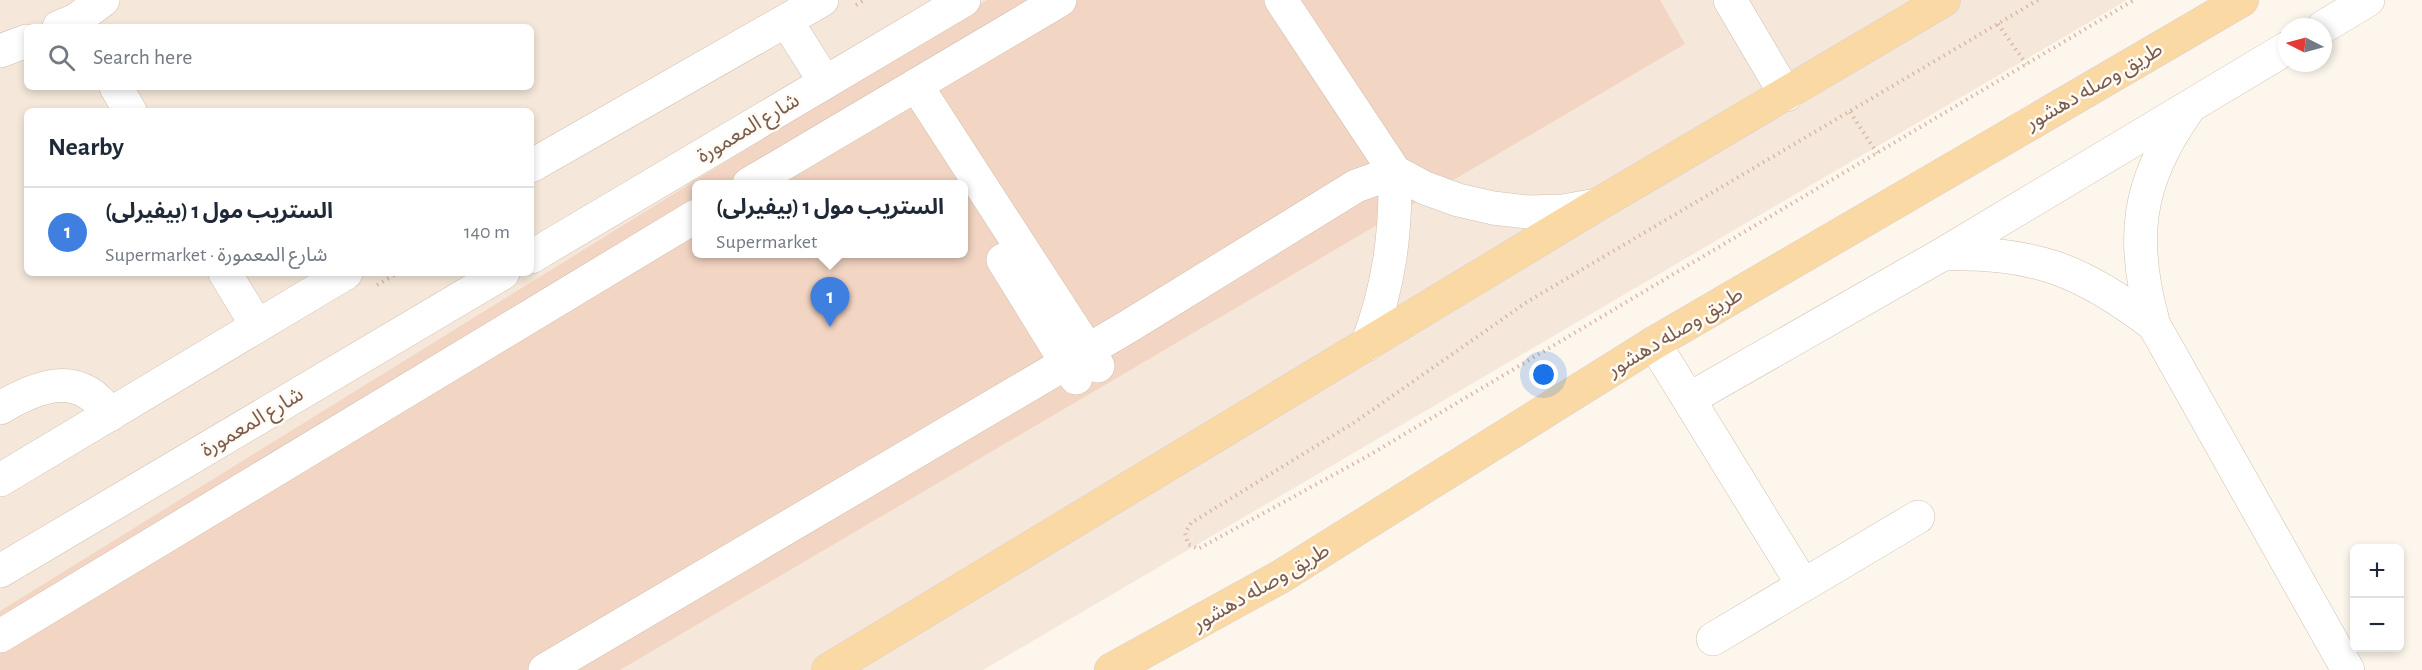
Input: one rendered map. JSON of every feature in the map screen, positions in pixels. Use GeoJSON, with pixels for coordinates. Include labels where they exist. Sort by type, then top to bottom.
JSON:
{"type":"FeatureCollection","features":[{"type":"Feature","properties":{"kind":"main road"},"geometry":{"type":"LineString","coordinates":[[828,670],[1597,205],[1944,0]]}},
{"type":"Feature","properties":{"kind":"main road","name":"طريق وصله دهشور"},"geometry":{"type":"LineString","coordinates":[[1111,670],[1281,577],[1654,343],[2242,0]]}},
{"type":"Feature","properties":{"kind":"street"},"geometry":{"type":"LineString","coordinates":[[70,18],[103,0]]}},
{"type":"Feature","properties":{"kind":"street"},"geometry":{"type":"LineString","coordinates":[[534,164],[822,0]]}},
{"type":"Feature","properties":{"kind":"street","name":"شارع المعمورة"},"geometry":{"type":"LineString","coordinates":[[534,255],[964,0]]}},
{"type":"Feature","properties":{"kind":"street"},"geometry":{"type":"LineString","coordinates":[[756,180],[1060,0]]}},
{"type":"Feature","properties":{"kind":"street"},"geometry":{"type":"LineString","coordinates":[[1281,0],[1395,172],[1425,188],[1458,200],[1492,208],[1528,212],[1563,211],[1597,205]]}},
{"type":"Feature","properties":{"kind":"street"},"geometry":{"type":"LineString","coordinates":[[1730,0],[1786,95]]}},
{"type":"Feature","properties":{"kind":"street"},"geometry":{"type":"LineString","coordinates":[[2332,22],[2368,0]]}},
{"type":"Feature","properties":{"kind":"street"},"geometry":{"type":"LineString","coordinates":[[787,22],[825,82]]}},
{"type":"Feature","properties":{"kind":"street"},"geometry":{"type":"LineString","coordinates":[[0,51],[24,42]]}},
{"type":"Feature","properties":{"kind":"street"},"geometry":{"type":"LineString","coordinates":[[1689,399],[1943,254],[2278,53]]}},
{"type":"Feature","properties":{"kind":"street"},"geometry":{"type":"LineString","coordinates":[[907,89],[954,180]]}},
{"type":"Feature","properties":{"kind":"street"},"geometry":{"type":"LineString","coordinates":[[907,89],[965,180]]}},
{"type":"Feature","properties":{"kind":"street"},"geometry":{"type":"LineString","coordinates":[[118,90],[128,108]]}},
{"type":"Feature","properties":{"kind":"street"},"geometry":{"type":"LineString","coordinates":[[2192,105],[2169,137],[2152,172],[2142,210],[2139,248],[2142,278],[2154,325],[2348,670]]}},
{"type":"Feature","properties":{"kind":"street"},"geometry":{"type":"LineString","coordinates":[[1367,345],[1388,277],[1394,231],[1395,172]]}},
{"type":"Feature","properties":{"kind":"street"},"geometry":{"type":"LineString","coordinates":[[545,670],[1082,364],[1369,205],[1388,184],[1395,172]]}},
{"type":"Feature","properties":{"kind":"street"},"geometry":{"type":"LineString","coordinates":[[968,185],[1082,364]]}},
{"type":"Feature","properties":{"kind":"street"},"geometry":{"type":"LineString","coordinates":[[968,204],[1082,364]]}},
{"type":"Feature","properties":{"kind":"street"},"geometry":{"type":"LineString","coordinates":[[0,636],[692,218]]}},
{"type":"Feature","properties":{"kind":"street"},"geometry":{"type":"LineString","coordinates":[[1943,254],[1989,253],[2034,260],[2077,275],[2118,297],[2154,325]]}},
{"type":"Feature","properties":{"kind":"street"},"geometry":{"type":"LineString","coordinates":[[227,276],[257,326]]}},
{"type":"Feature","properties":{"kind":"street"},"geometry":{"type":"LineString","coordinates":[[0,480],[341,276]]}},
{"type":"Feature","properties":{"kind":"street","name":"شارع المعمورة"},"geometry":{"type":"LineString","coordinates":[[0,571],[498,276]]}},
{"type":"Feature","properties":{"kind":"street"},"geometry":{"type":"LineString","coordinates":[[1654,343],[1803,585]]}},
{"type":"Feature","properties":{"kind":"street"},"geometry":{"type":"LineString","coordinates":[[585,670],[1082,364]]}},
{"type":"Feature","properties":{"kind":"street"},"geometry":{"type":"LineString","coordinates":[[0,408],[23,394],[49,385],[77,387],[101,401],[110,415]]}},
{"type":"Feature","properties":{"kind":"street"},"geometry":{"type":"LineString","coordinates":[[1713,639],[1918,517]]}},
{"type":"Feature","properties":{"kind":"path"},"geometry":{"type":"LineString","coordinates":[[2038,0],[1527,302],[1355,422],[1191,523],[1185,533],[1188,544],[1198,549],[1204,547],[1366,457],[2134,0]]}},
{"type":"Feature","properties":{"kind":"path"},"geometry":{"type":"LineString","coordinates":[[1998,24],[2026,63]]}},
{"type":"Feature","properties":{"kind":"path"},"geometry":{"type":"LineString","coordinates":[[1850,112],[1877,153]]}},
{"type":"Feature","properties":{"kind":"shaded area"},"geometry":{"type":"Polygon","coordinates":[[[0,0],[2127,0],[983,670],[0,670],[0,0]]]}},
{"type":"Feature","properties":{"kind":"building"},"geometry":{"type":"Polygon","coordinates":[[[987,0],[1660,0],[1685,44],[620,670],[0,670],[0,611],[692,183],[692,258],[968,258],[968,180],[696,180],[987,0]]]}},
{"type":"Feature","properties":{"kind":"place","name":"الستريب مول 1 (بيفيرلى)"},"geometry":{"type":"Point","coordinates":[830,327]}}]}
